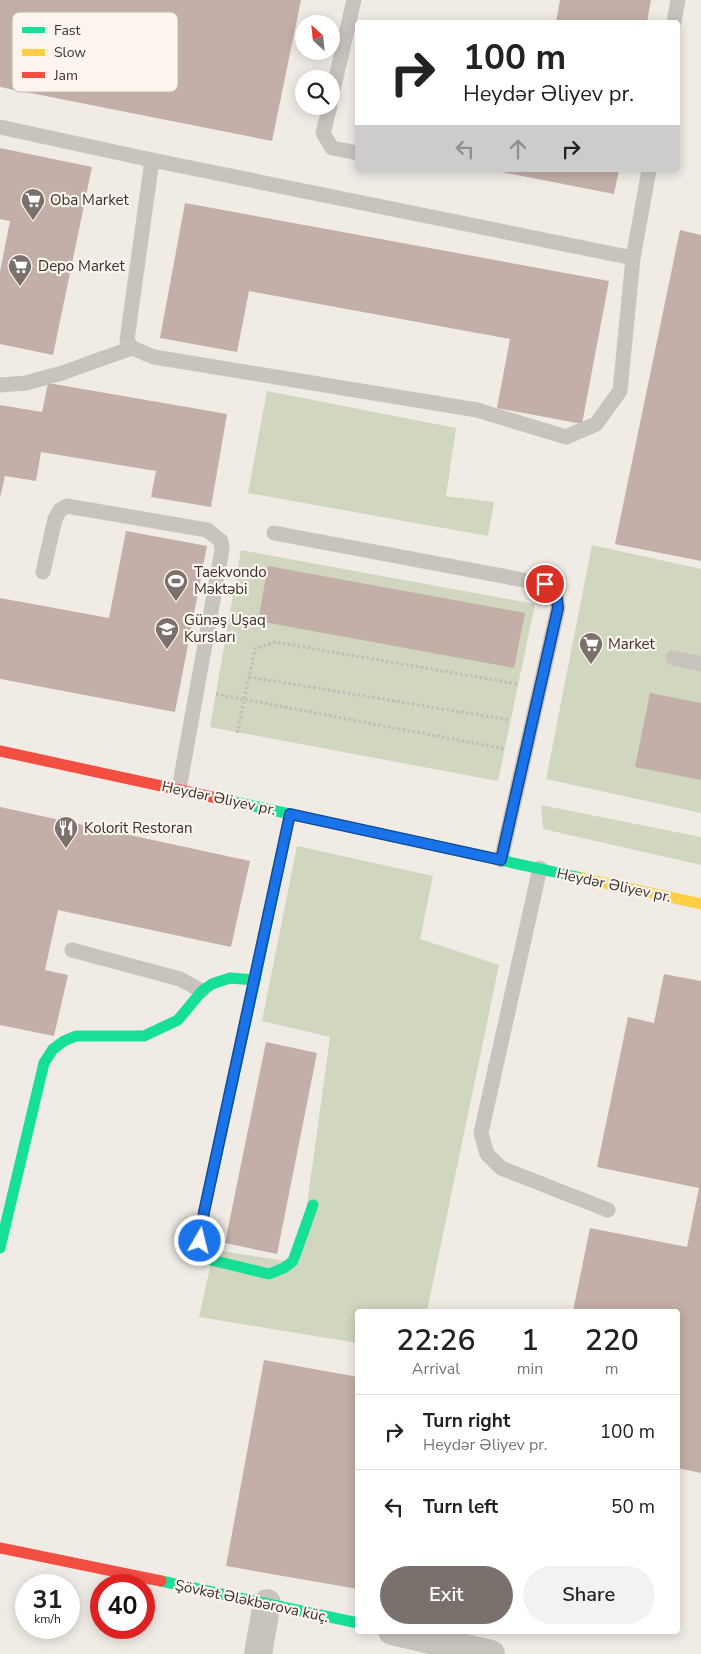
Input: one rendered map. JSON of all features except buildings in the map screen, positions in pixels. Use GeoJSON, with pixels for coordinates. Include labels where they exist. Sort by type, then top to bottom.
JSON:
{"type":"FeatureCollection","features":[{"type":"Feature","properties":{"kind":"street","name":"Heydər Əliyev pr."},"geometry":{"type":"LineString","coordinates":[[0,750],[701,904]]}},
{"type":"Feature","properties":{"kind":"street"},"geometry":{"type":"LineString","coordinates":[[290,814],[204,1212],[200,1241],[207,1260],[269,1274],[284,1268],[293,1261],[313,1205]]}},
{"type":"Feature","properties":{"kind":"street"},"geometry":{"type":"LineString","coordinates":[[0,1248],[44,1063],[52,1049],[76,1036],[144,1036],[178,1020],[202,991],[212,984],[230,978],[255,980]]}},
{"type":"Feature","properties":{"kind":"street","name":"Şövkət Ələkbərova küç."},"geometry":{"type":"LineString","coordinates":[[0,1548],[267,1603],[355,1623]]}},
{"type":"Feature","properties":{"kind":"street"},"geometry":{"type":"LineString","coordinates":[[258,1654],[267,1603]]}},
{"type":"Feature","properties":{"kind":"street"},"geometry":{"type":"LineString","coordinates":[[405,1634],[491,1654]]}},
{"type":"Feature","properties":{"kind":"lane"},"geometry":{"type":"LineString","coordinates":[[338,70],[354,0]]}},
{"type":"Feature","properties":{"kind":"lane"},"geometry":{"type":"LineString","coordinates":[[674,20],[678,0]]}},
{"type":"Feature","properties":{"kind":"lane"},"geometry":{"type":"LineString","coordinates":[[328,115],[323,133],[332,148],[355,152]]}},
{"type":"Feature","properties":{"kind":"lane"},"geometry":{"type":"LineString","coordinates":[[0,127],[152,160],[633,258]]}},
{"type":"Feature","properties":{"kind":"lane"},"geometry":{"type":"LineString","coordinates":[[152,160],[127,340],[132,348],[154,357],[477,410],[566,437],[596,424],[620,391],[633,258],[649,172]]}},
{"type":"Feature","properties":{"kind":"lane"},"geometry":{"type":"LineString","coordinates":[[0,385],[26,383],[62,373],[132,348]]}},
{"type":"Feature","properties":{"kind":"lane"},"geometry":{"type":"LineString","coordinates":[[44,572],[55,519],[60,510],[67,506],[206,530],[221,541],[222,550],[179,789]]}},
{"type":"Feature","properties":{"kind":"lane"},"geometry":{"type":"LineString","coordinates":[[274,533],[545,584],[556,592],[558,608],[501,860]]}},
{"type":"Feature","properties":{"kind":"lane"},"geometry":{"type":"LineString","coordinates":[[673,658],[701,664]]}},
{"type":"Feature","properties":{"kind":"lane"},"geometry":{"type":"LineString","coordinates":[[540,868],[481,1133],[488,1154],[501,1168],[608,1210]]}},
{"type":"Feature","properties":{"kind":"lane"},"geometry":{"type":"LineString","coordinates":[[72,950],[180,979],[202,991]]}},
{"type":"Feature","properties":{"kind":"path"},"geometry":{"type":"LineString","coordinates":[[237,732],[255,649],[275,642],[518,684]]}},
{"type":"Feature","properties":{"kind":"path"},"geometry":{"type":"LineString","coordinates":[[249,677],[510,720]]}},
{"type":"Feature","properties":{"kind":"path"},"geometry":{"type":"LineString","coordinates":[[216,694],[505,749]]}},
{"type":"Feature","properties":{"kind":"green space"},"geometry":{"type":"Polygon","coordinates":[[[267,391],[456,428],[446,496],[494,502],[488,536],[248,493],[267,391]]]}},
{"type":"Feature","properties":{"kind":"green space"},"geometry":{"type":"Polygon","coordinates":[[[592,545],[701,569],[701,813],[546,779],[592,545]]]}},
{"type":"Feature","properties":{"kind":"green space"},"geometry":{"type":"Polygon","coordinates":[[[241,550],[535,604],[498,781],[210,727],[241,550]]]}},
{"type":"Feature","properties":{"kind":"green space"},"geometry":{"type":"Polygon","coordinates":[[[541,805],[701,837],[701,865],[543,829],[541,805]]]}},
{"type":"Feature","properties":{"kind":"green space"},"geometry":{"type":"Polygon","coordinates":[[[297,846],[433,876],[420,939],[499,965],[427,1309],[355,1309],[355,1343],[199,1317],[214,1250],[299,1263],[330,1037],[262,1021],[297,846]]]}},
{"type":"Feature","properties":{"kind":"traffic: fast"},"geometry":{"type":"LineString","coordinates":[[226,800],[582,878]]}},
{"type":"Feature","properties":{"kind":"traffic: fast"},"geometry":{"type":"LineString","coordinates":[[0,1248],[44,1063],[53,1049],[64,1041],[76,1036],[144,1036],[178,1020],[202,991],[212,984],[230,978],[255,980],[290,814]]}},
{"type":"Feature","properties":{"kind":"traffic: fast"},"geometry":{"type":"LineString","coordinates":[[255,980],[204,1212],[200,1241],[207,1259],[269,1274],[284,1268],[293,1261],[313,1205]]}},
{"type":"Feature","properties":{"kind":"traffic: fast"},"geometry":{"type":"LineString","coordinates":[[161,1581],[355,1622]]}},
{"type":"Feature","properties":{"kind":"traffic: slow"},"geometry":{"type":"LineString","coordinates":[[582,878],[701,904]]}},
{"type":"Feature","properties":{"kind":"traffic: jam"},"geometry":{"type":"LineString","coordinates":[[0,751],[226,800]]}},
{"type":"Feature","properties":{"kind":"traffic: jam"},"geometry":{"type":"LineString","coordinates":[[0,1548],[161,1581]]}},
{"type":"Feature","properties":{"kind":"place","name":"Oba Market"},"geometry":{"type":"Point","coordinates":[33,221]}},
{"type":"Feature","properties":{"kind":"place","name":"Depo Market"},"geometry":{"type":"Point","coordinates":[20,287]}},
{"type":"Feature","properties":{"kind":"place","name":"Taekvondo Məktəbi"},"geometry":{"type":"Point","coordinates":[176,602]}},
{"type":"Feature","properties":{"kind":"place","name":"Günəş Uşaq Kursları"},"geometry":{"type":"Point","coordinates":[167,650]}},
{"type":"Feature","properties":{"kind":"place","name":"Market"},"geometry":{"type":"Point","coordinates":[591,665]}},
{"type":"Feature","properties":{"kind":"place","name":"Kolorit Restoran"},"geometry":{"type":"Point","coordinates":[66,849]}},
{"type":"Feature","properties":{"kind":"route"},"geometry":{"type":"LineString","coordinates":[[200,1241],[204,1212],[290,814],[501,860],[558,608],[556,592],[545,584]]}}]}
